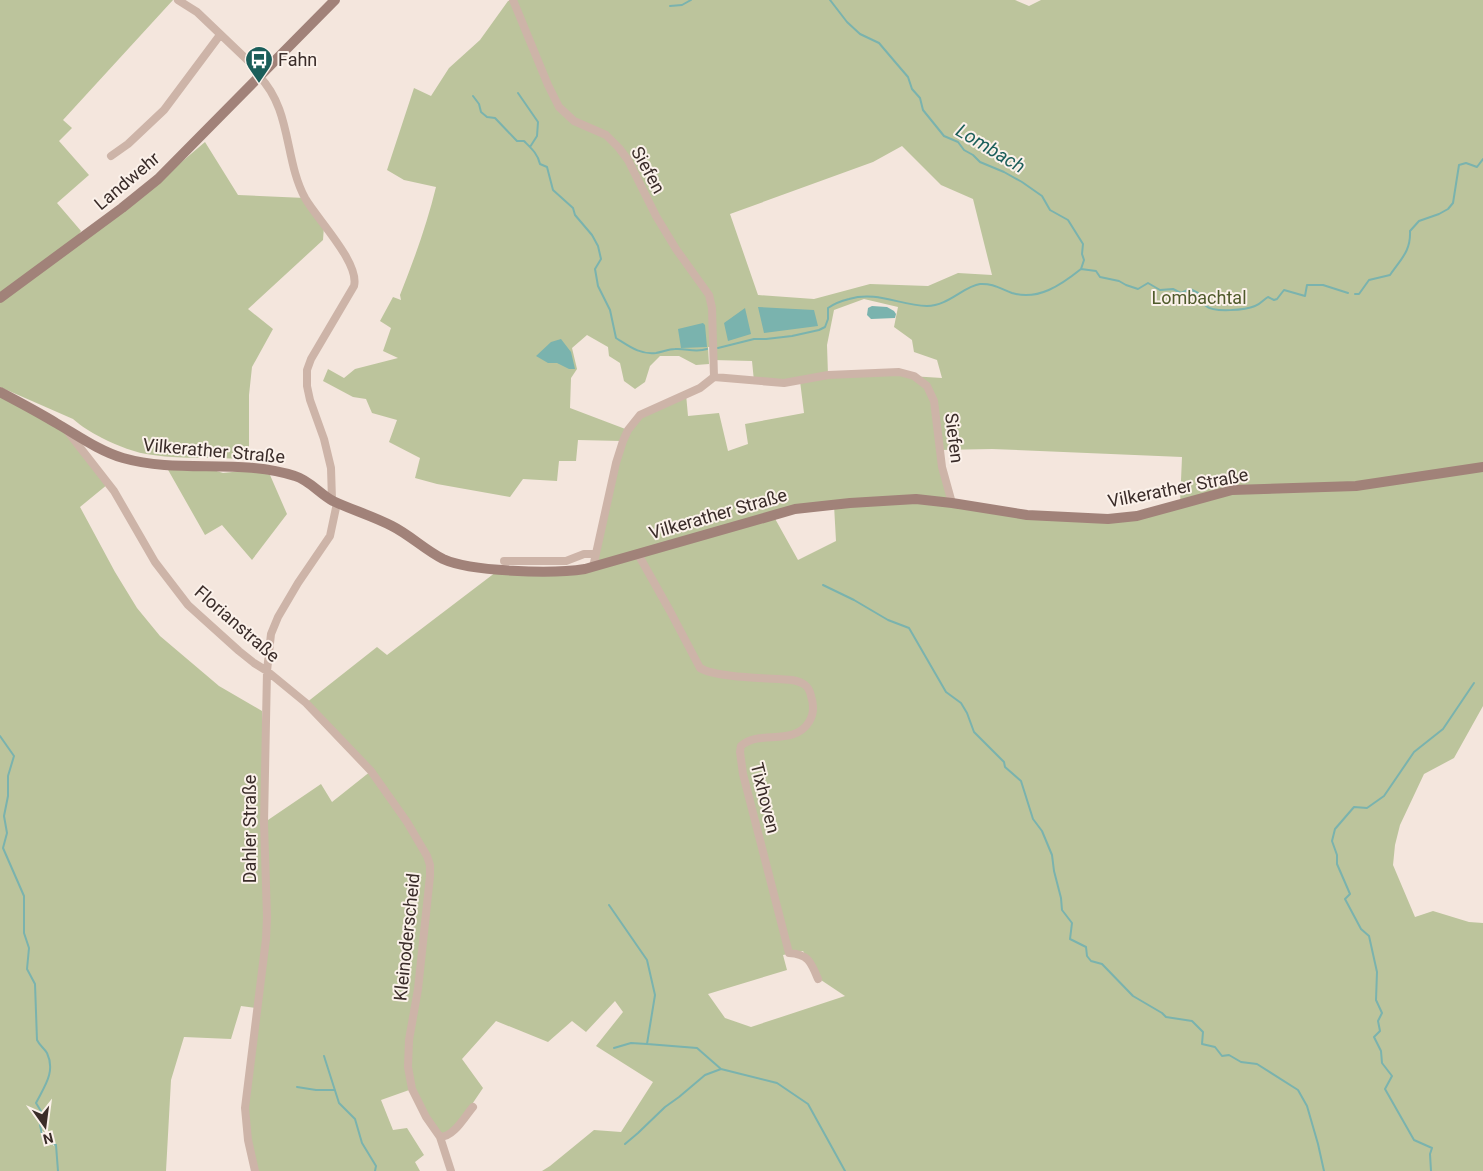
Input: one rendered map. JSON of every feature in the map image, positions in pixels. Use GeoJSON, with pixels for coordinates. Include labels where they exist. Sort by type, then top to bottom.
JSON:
{"type":"FeatureCollection","features":[{"type":"Feature","properties":{"kind":"street"},"geometry":{"type":"LineString","coordinates":[[178,0],[197,12],[260,75]]}},
{"type":"Feature","properties":{"kind":"street","name":"Landwehr"},"geometry":{"type":"LineString","coordinates":[[0,298],[148,188],[335,0]]}},
{"type":"Feature","properties":{"kind":"street","name":"Siefen"},"geometry":{"type":"LineString","coordinates":[[513,0],[559,107],[574,121],[606,135],[619,148],[628,160],[666,233],[687,266],[709,295],[712,308],[714,377],[784,383],[828,375],[892,372],[914,376],[927,386],[934,401],[942,466],[952,503]]}},
{"type":"Feature","properties":{"kind":"street"},"geometry":{"type":"LineString","coordinates":[[111,156],[128,144],[164,110],[220,35]]}},
{"type":"Feature","properties":{"kind":"street","name":"Dahler Straße"},"geometry":{"type":"LineString","coordinates":[[255,1171],[248,1140],[245,1108],[266,939],[264,822],[267,671],[271,634],[278,617],[330,536],[335,501],[331,468],[324,439],[306,386],[307,370],[311,359],[354,286],[354,274],[348,260],[300,189],[281,111],[260,75]]}},
{"type":"Feature","properties":{"kind":"street"},"geometry":{"type":"LineString","coordinates":[[593,567],[619,452],[628,430],[640,415],[700,388],[714,377]]}},
{"type":"Feature","properties":{"kind":"street","name":"Vilkerather Straße"},"geometry":{"type":"LineString","coordinates":[[0,392],[92,444],[123,458],[165,465],[268,469],[300,477],[335,501],[391,525],[436,555],[464,566],[492,569],[577,570],[795,509],[850,503],[916,500],[952,503],[1028,515],[1108,519],[1137,516],[1232,490],[1356,486],[1483,467]]}},
{"type":"Feature","properties":{"kind":"street","name":"Florianstraße"},"geometry":{"type":"LineString","coordinates":[[63,427],[114,491],[155,562],[188,605],[239,651],[306,703],[337,733]]}},
{"type":"Feature","properties":{"kind":"street"},"geometry":{"type":"LineString","coordinates":[[507,559],[566,561],[584,554],[595,554]]}},
{"type":"Feature","properties":{"kind":"street","name":"Tixhoven"},"geometry":{"type":"LineString","coordinates":[[638,554],[700,668],[707,672],[719,674],[803,682],[811,694],[813,712],[802,729],[797,733],[783,737],[757,739],[745,743],[741,746],[740,752],[743,774],[789,952],[800,954],[811,962],[818,979]]}},
{"type":"Feature","properties":{"kind":"street","name":"Kleinoderscheid"},"geometry":{"type":"LineString","coordinates":[[337,733],[371,771],[407,822],[427,856],[430,865],[420,966],[409,1040],[408,1067],[412,1089],[418,1104],[440,1137],[451,1171]]}},
{"type":"Feature","properties":{"kind":"street"},"geometry":{"type":"LineString","coordinates":[[440,1137],[449,1134],[473,1107]]}},
{"type":"Feature","properties":{"kind":"green space"},"geometry":{"type":"Polygon","coordinates":[[[0,0],[173,0],[63,120],[72,128],[59,141],[89,175],[57,203],[81,231],[77,237],[0,294],[0,0]]]}},
{"type":"Feature","properties":{"kind":"green space","name":"Lombachtal"},"geometry":{"type":"Polygon","coordinates":[[[1015,0],[1029,6],[1041,0],[1483,0],[1483,706],[1454,758],[1424,774],[1400,825],[1393,865],[1415,917],[1433,911],[1469,922],[1483,923],[1483,1171],[542,1171],[594,1130],[621,1132],[653,1082],[596,1046],[623,1012],[615,1001],[586,1032],[572,1021],[548,1042],[496,1021],[462,1059],[483,1088],[456,1128],[440,1137],[412,1089],[381,1100],[393,1130],[407,1128],[424,1155],[415,1162],[420,1171],[255,1171],[246,1124],[257,1008],[241,1006],[231,1039],[184,1037],[171,1080],[166,1171],[0,1171],[0,396],[63,427],[108,484],[80,507],[137,608],[160,636],[219,686],[262,711],[266,918],[268,820],[321,784],[332,802],[371,771],[306,703],[377,647],[387,655],[500,569],[593,567],[622,441],[578,440],[576,461],[559,461],[557,481],[523,479],[510,497],[437,484],[415,478],[420,458],[389,442],[397,420],[372,413],[366,399],[353,397],[323,381],[328,369],[344,378],[355,369],[398,358],[383,351],[391,328],[380,321],[393,297],[401,300],[400,295],[429,215],[436,187],[404,180],[387,170],[414,88],[431,96],[449,68],[480,40],[508,1],[1015,0]],[[902,146],[873,162],[730,214],[758,295],[814,299],[870,284],[928,286],[958,273],[992,275],[973,199],[941,185],[902,146]],[[864,299],[834,310],[827,345],[828,375],[863,373],[942,378],[937,360],[914,352],[912,340],[894,327],[898,307],[864,299]],[[587,335],[572,348],[577,369],[571,378],[570,408],[628,430],[635,420],[686,394],[688,416],[719,413],[728,451],[748,444],[745,424],[804,413],[800,381],[754,381],[752,361],[713,360],[712,347],[708,347],[709,364],[696,365],[679,356],[660,356],[650,366],[645,382],[635,389],[624,381],[620,363],[609,356],[608,347],[587,335]],[[992,449],[940,450],[952,503],[1027,515],[1137,516],[1180,504],[1182,457],[992,449]],[[834,505],[773,515],[798,560],[836,541],[834,505]],[[803,951],[783,955],[787,970],[708,994],[725,1018],[751,1027],[845,996],[821,980],[803,951]]]}},
{"type":"Feature","properties":{"kind":"green space"},"geometry":{"type":"Polygon","coordinates":[[[205,142],[238,195],[305,198],[324,226],[323,240],[248,309],[273,329],[252,367],[249,395],[249,460],[189,458],[133,451],[102,438],[73,419],[0,387],[0,303],[125,210],[205,142]]]}},
{"type":"Feature","properties":{"kind":"green space"},"geometry":{"type":"Polygon","coordinates":[[[167,468],[207,468],[223,473],[251,470],[270,475],[287,514],[252,560],[222,525],[205,535],[167,468]]]}},
{"type":"Feature","properties":{"kind":"water"},"geometry":{"type":"Polygon","coordinates":[[[872,306],[887,307],[894,311],[896,314],[895,318],[871,319],[867,315],[868,308],[872,306]]]}},
{"type":"Feature","properties":{"kind":"water"},"geometry":{"type":"Polygon","coordinates":[[[758,307],[814,310],[818,326],[764,333],[758,307]]]}},
{"type":"Feature","properties":{"kind":"water"},"geometry":{"type":"Polygon","coordinates":[[[745,308],[751,334],[728,341],[724,323],[745,308]]]}},
{"type":"Feature","properties":{"kind":"water"},"geometry":{"type":"Polygon","coordinates":[[[703,323],[705,325],[707,347],[681,348],[678,329],[703,323]]]}},
{"type":"Feature","properties":{"kind":"water"},"geometry":{"type":"Polygon","coordinates":[[[561,339],[571,352],[575,369],[569,369],[557,363],[548,363],[536,356],[551,342],[561,339]]]}},
{"type":"Feature","properties":{"kind":"waterway"},"geometry":{"type":"LineString","coordinates":[[670,6],[682,5],[691,0]]}},
{"type":"Feature","properties":{"kind":"waterway","name":"Lombach"},"geometry":{"type":"LineString","coordinates":[[830,0],[847,22],[860,34],[879,43],[908,77],[912,89],[920,98],[923,110],[944,136],[958,142],[964,150],[980,162],[1022,182],[1042,196],[1050,210],[1068,220],[1083,244],[1082,254],[1084,260],[1081,269],[1096,271],[1100,277],[1119,281],[1138,289],[1148,283],[1160,290],[1173,289],[1181,293],[1190,289],[1198,293],[1204,305],[1216,310],[1238,310],[1251,307],[1268,297],[1274,300],[1277,299],[1284,290],[1305,296],[1307,285],[1323,285],[1348,293]]}},
{"type":"Feature","properties":{"kind":"waterway"},"geometry":{"type":"LineString","coordinates":[[518,93],[538,122],[537,136],[530,147]]}},
{"type":"Feature","properties":{"kind":"waterway"},"geometry":{"type":"LineString","coordinates":[[473,96],[479,104],[481,112],[487,117],[495,118],[517,141],[524,141],[532,149],[538,157],[540,164],[547,167],[553,190],[573,208],[575,215],[592,235],[598,246],[601,259],[595,269],[598,286],[610,310],[616,338],[645,353],[656,353],[673,349],[698,351],[707,349]]}},
{"type":"Feature","properties":{"kind":"waterway","name":"Lombach"},"geometry":{"type":"LineString","coordinates":[[1355,294],[1359,294],[1369,280],[1390,275],[1407,249],[1410,231],[1419,221],[1439,214],[1448,209],[1453,203],[1459,165],[1466,163],[1477,167],[1483,159]]}},
{"type":"Feature","properties":{"kind":"waterway"},"geometry":{"type":"LineString","coordinates":[[718,348],[754,339],[792,336],[819,330],[825,327],[828,319],[828,308],[838,302],[849,299],[879,297],[927,306],[942,303],[968,288],[980,284],[992,285],[1012,293],[1031,295],[1057,286],[1081,269]]}},
{"type":"Feature","properties":{"kind":"waterway"},"geometry":{"type":"LineString","coordinates":[[823,585],[888,620],[909,628],[946,692],[961,703],[974,732],[1004,762],[1005,767],[1021,781],[1033,819],[1042,831],[1052,855],[1062,910],[1072,923],[1070,939],[1086,947],[1087,956],[1091,961],[1102,964],[1133,996],[1166,1017],[1192,1021],[1203,1032],[1202,1044],[1215,1047],[1222,1056],[1229,1055],[1241,1062],[1257,1064],[1298,1090],[1307,1106],[1324,1171]]}},
{"type":"Feature","properties":{"kind":"waterway"},"geometry":{"type":"LineString","coordinates":[[1431,1171],[1430,1154],[1432,1148],[1414,1140],[1385,1089],[1392,1076],[1382,1063],[1381,1051],[1374,1037],[1380,1031],[1378,1021],[1382,1013],[1376,1000],[1377,972],[1369,936],[1361,929],[1345,899],[1350,894],[1337,864],[1337,855],[1332,841],[1335,829],[1354,807],[1367,808],[1384,796],[1414,752],[1443,729],[1474,683]]}},
{"type":"Feature","properties":{"kind":"waterway"},"geometry":{"type":"LineString","coordinates":[[0,736],[14,756],[8,776],[8,796],[4,816],[7,833],[3,848],[24,896],[24,933],[29,948],[27,969],[35,984],[37,1040],[47,1053],[50,1067],[48,1079],[36,1103],[44,1116],[40,1125],[43,1139],[56,1145],[58,1171]]}},
{"type":"Feature","properties":{"kind":"waterway"},"geometry":{"type":"LineString","coordinates":[[609,905],[647,960],[655,995],[647,1044],[697,1048],[721,1069],[777,1083],[808,1104],[845,1171]]}},
{"type":"Feature","properties":{"kind":"waterway"},"geometry":{"type":"LineString","coordinates":[[614,1048],[631,1043],[647,1044]]}},
{"type":"Feature","properties":{"kind":"waterway"},"geometry":{"type":"LineString","coordinates":[[324,1056],[339,1103],[355,1119],[362,1143],[376,1166],[375,1171]]}},
{"type":"Feature","properties":{"kind":"waterway"},"geometry":{"type":"LineString","coordinates":[[625,1144],[665,1107],[705,1075],[721,1069]]}},
{"type":"Feature","properties":{"kind":"waterway"},"geometry":{"type":"LineString","coordinates":[[297,1087],[335,1090]]}},
{"type":"Feature","properties":{"kind":"place","name":"Fahn"},"geometry":{"type":"Point","coordinates":[259,84]}}]}
